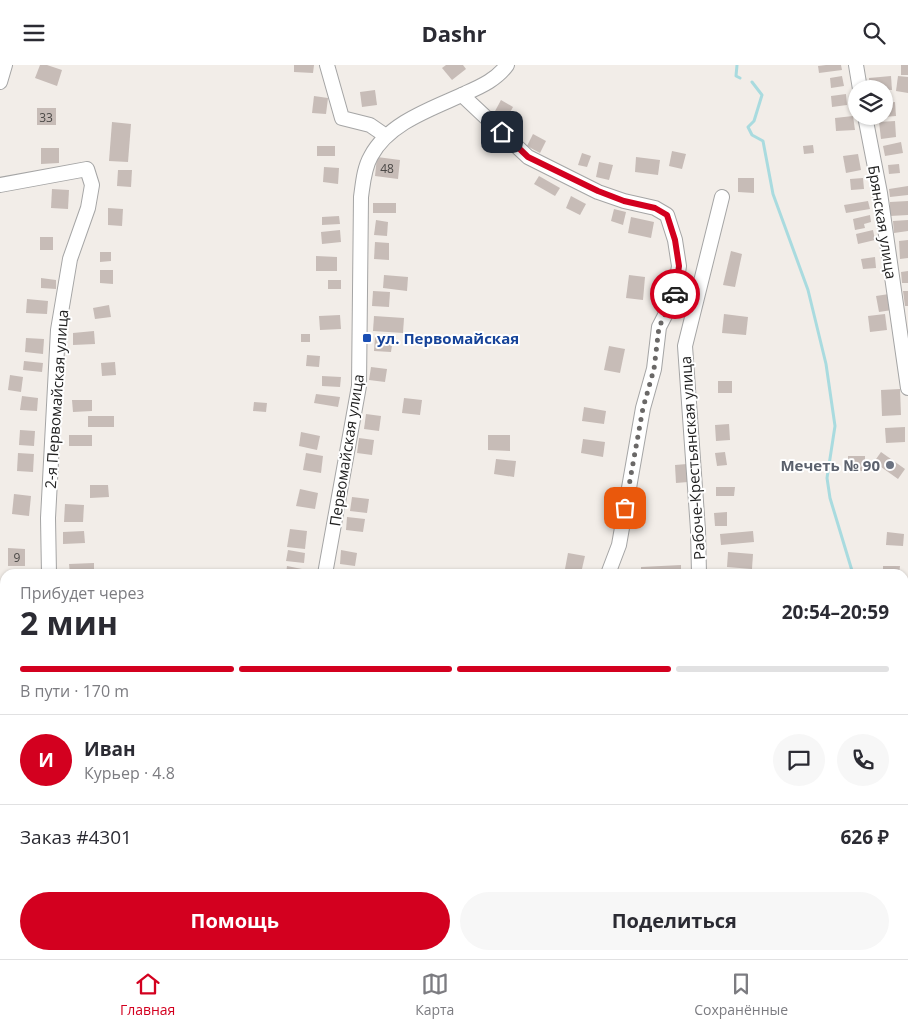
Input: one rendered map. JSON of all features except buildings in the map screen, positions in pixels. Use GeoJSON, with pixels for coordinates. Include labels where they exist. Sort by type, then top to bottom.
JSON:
{"type":"FeatureCollection","features":[{"type":"Feature","properties":{"kind":"street"},"geometry":{"type":"LineString","coordinates":[[0,82],[5,65]]}},
{"type":"Feature","properties":{"kind":"street"},"geometry":{"type":"LineString","coordinates":[[327,65],[342,117],[347,120],[370,125],[386,136]]}},
{"type":"Feature","properties":{"kind":"street","name":"Первомайская улица"},"geometry":{"type":"LineString","coordinates":[[326,569],[359,386],[361,197],[364,174],[371,156],[386,136],[400,125],[485,84],[502,72],[507,65]]}},
{"type":"Feature","properties":{"kind":"street"},"geometry":{"type":"LineString","coordinates":[[856,65],[858,80]]}},
{"type":"Feature","properties":{"kind":"street","name":"Рабоче-Крестьянская улица"},"geometry":{"type":"LineString","coordinates":[[462,95],[528,157],[598,191],[624,201],[655,208],[667,215],[675,240],[679,266],[674,298],[659,327],[654,369],[643,408],[619,545],[610,569]]}},
{"type":"Feature","properties":{"kind":"street","name":"Брянская улица"},"geometry":{"type":"LineString","coordinates":[[867,125],[880,193],[908,388]]}},
{"type":"Feature","properties":{"kind":"street","name":"2-я Первомайская улица"},"geometry":{"type":"LineString","coordinates":[[0,185],[87,169],[92,185],[88,208],[70,259],[58,330],[48,518],[49,569]]}},
{"type":"Feature","properties":{"kind":"street","name":"Рабоче-Крестьянская улица"},"geometry":{"type":"LineString","coordinates":[[699,569],[685,346],[722,197]]}},
{"type":"Feature","properties":{"kind":"waterway"},"geometry":{"type":"LineString","coordinates":[[737,65],[736,76],[740,78]]}},
{"type":"Feature","properties":{"kind":"waterway"},"geometry":{"type":"LineString","coordinates":[[752,82],[762,95],[754,121],[748,127],[752,135],[763,141],[773,194],[808,290],[826,364],[835,426],[827,478],[830,498],[851,569]]}},
{"type":"Feature","properties":{"kind":"way so far"},"geometry":{"type":"LineString","coordinates":[[625,508],[643,408],[654,369],[659,327],[675,294]]}},
{"type":"Feature","properties":{"kind":"place","name":"ул. Первомайская"},"geometry":{"type":"Point","coordinates":[367,338]}},
{"type":"Feature","properties":{"kind":"place","name":"Мечеть № 90"},"geometry":{"type":"Point","coordinates":[890,465]}},
{"type":"Feature","properties":{"kind":"route"},"geometry":{"type":"LineString","coordinates":[[502,132],[528,157],[598,191],[624,201],[655,208],[667,215],[675,240],[679,266],[675,294]]}}]}
